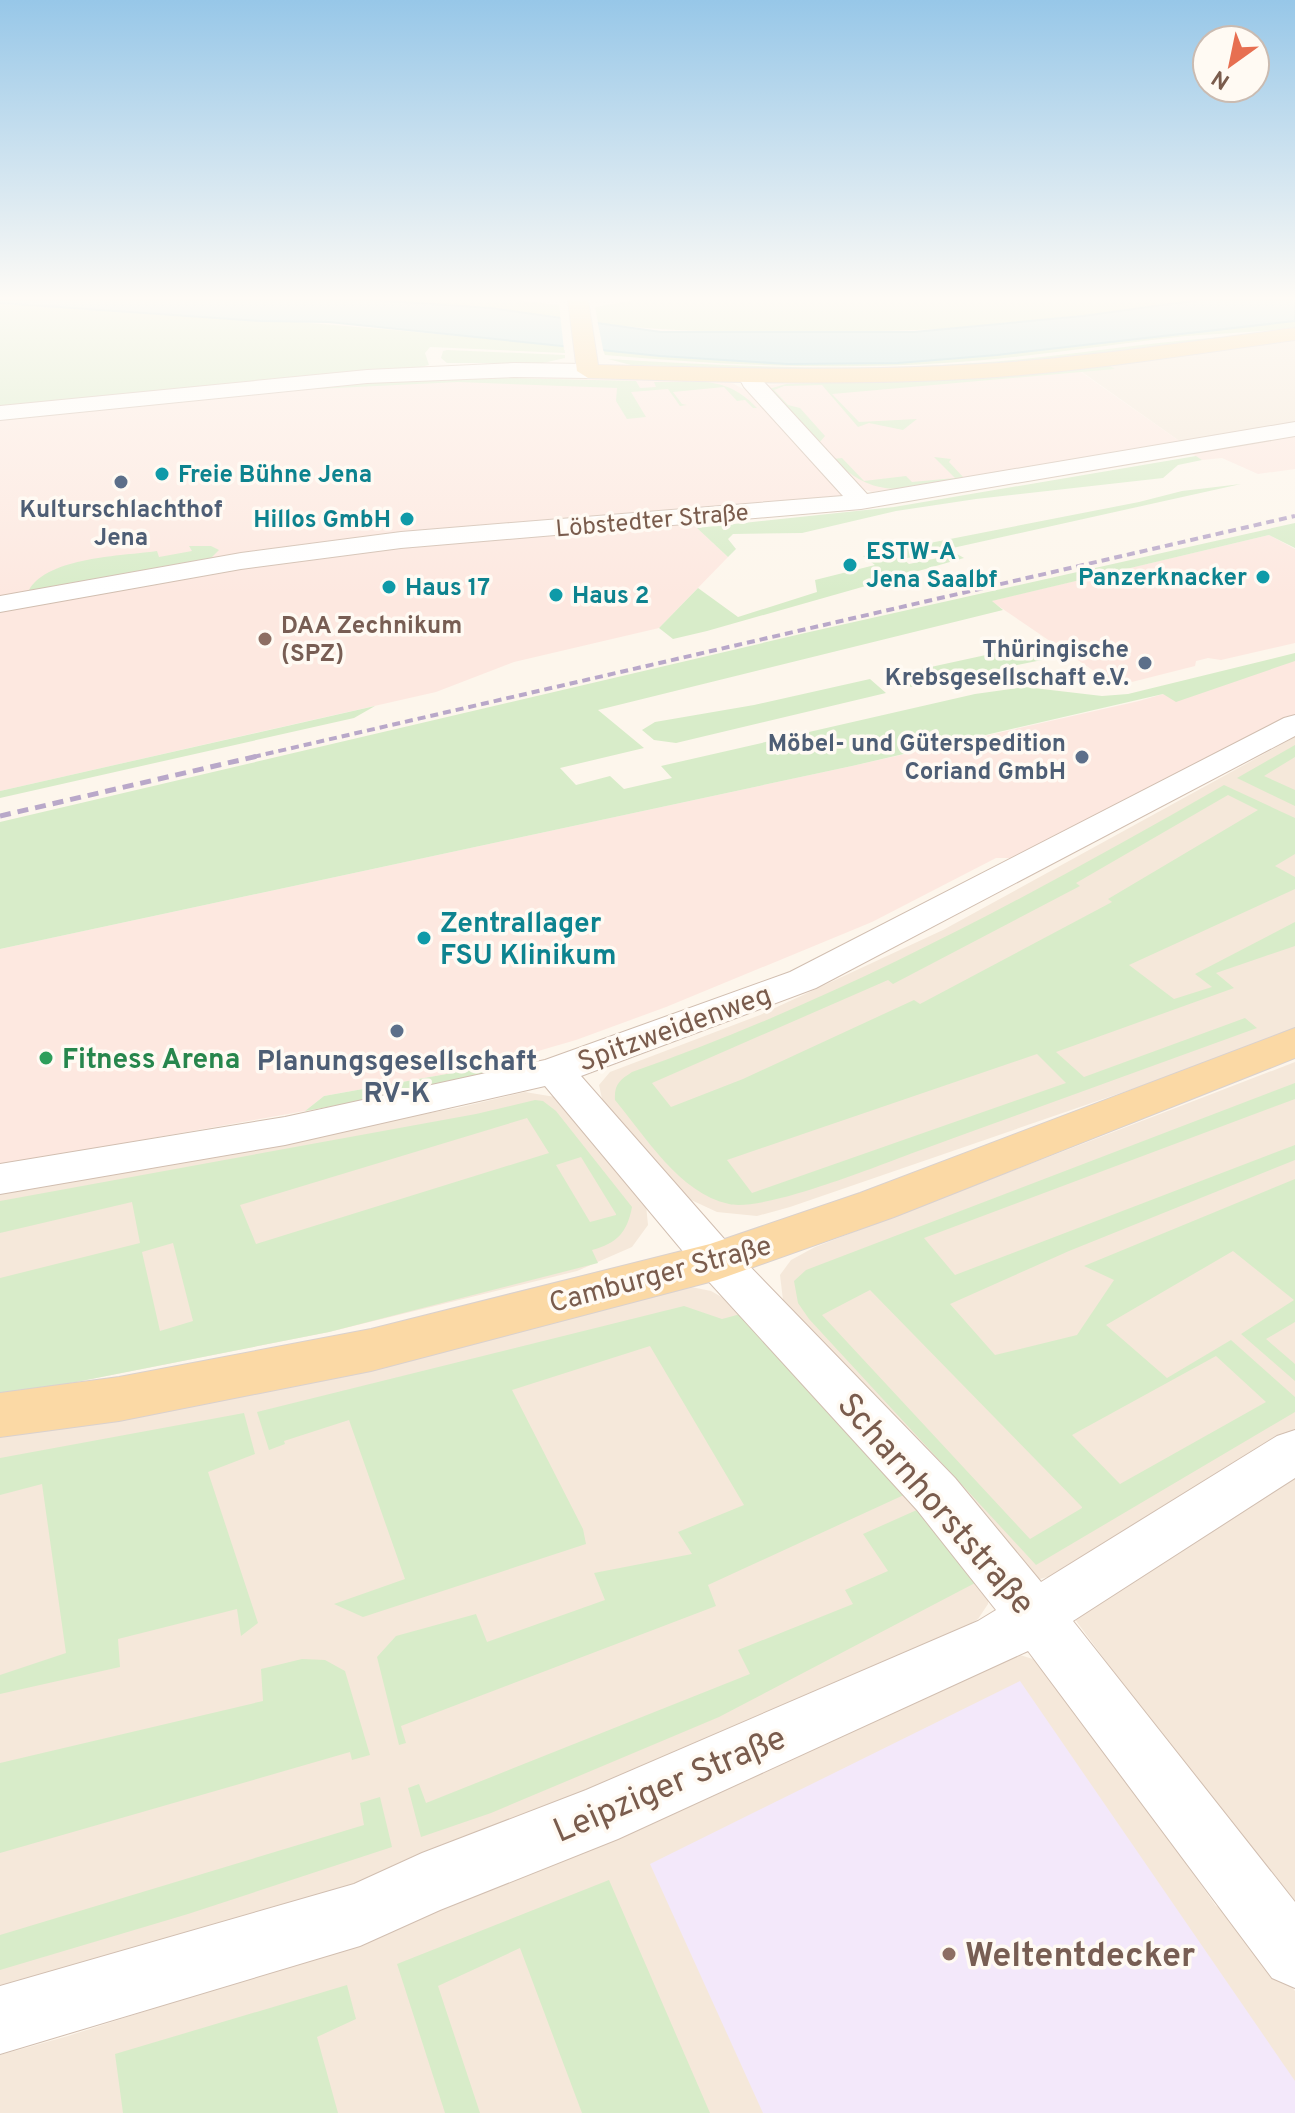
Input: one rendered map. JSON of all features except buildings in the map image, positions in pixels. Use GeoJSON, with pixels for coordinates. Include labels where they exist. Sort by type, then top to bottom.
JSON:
{"type":"FeatureCollection","features":[{"type":"Feature","properties":{"kind":"main road","name":"Camburger Straße"},"geometry":{"type":"LineString","coordinates":[[0,1415],[119,1399],[371,1350],[717,1261],[805,1232],[962,1173],[1295,1042]]}},
{"type":"Feature","properties":{"kind":"street"},"geometry":{"type":"LineString","coordinates":[[0,413],[142,399]]}},
{"type":"Feature","properties":{"kind":"street"},"geometry":{"type":"LineString","coordinates":[[765,399],[861,502]]}},
{"type":"Feature","properties":{"kind":"street","name":"Löbstedter Straße"},"geometry":{"type":"LineString","coordinates":[[2,601],[241,561],[401,540],[861,502],[1295,429]]}},
{"type":"Feature","properties":{"kind":"street","name":"Spitzweidenweg"},"geometry":{"type":"LineString","coordinates":[[0,1179],[285,1131],[554,1071],[803,980],[1295,724]]}},
{"type":"Feature","properties":{"kind":"street","name":"Scharnhorststraße"},"geometry":{"type":"LineString","coordinates":[[554,1071],[717,1261],[896,1448],[1035,1616],[1295,1955]]}},
{"type":"Feature","properties":{"kind":"street","name":"Leipziger Straße"},"geometry":{"type":"LineString","coordinates":[[0,2020],[360,1914],[422,1885],[596,1817],[998,1639],[1295,1451]]}},
{"type":"Feature","properties":{"kind":"shaded area"},"geometry":{"type":"Polygon","coordinates":[[[199,399],[756,399],[843,496],[471,530],[0,601],[0,416],[199,399]]]}},
{"type":"Feature","properties":{"kind":"shaded area"},"geometry":{"type":"Polygon","coordinates":[[[779,399],[1119,399],[1185,445],[872,492],[859,488],[779,399]]]}},
{"type":"Feature","properties":{"kind":"shaded area"},"geometry":{"type":"Polygon","coordinates":[[[1120,399],[1295,399],[1295,426],[1185,445],[1120,399]]]}},
{"type":"Feature","properties":{"kind":"shaded area"},"geometry":{"type":"Polygon","coordinates":[[[1295,433],[1295,469],[1258,474],[1222,458],[1202,460],[1187,451],[1295,433]]]}},
{"type":"Feature","properties":{"kind":"shaded area"},"geometry":{"type":"Polygon","coordinates":[[[689,520],[728,557],[659,628],[514,662],[436,692],[0,791],[0,610],[270,561],[689,520]]]}},
{"type":"Feature","properties":{"kind":"shaded area"},"geometry":{"type":"Polygon","coordinates":[[[1269,535],[1295,549],[1295,643],[1221,660],[1208,658],[1196,661],[1195,666],[1116,686],[991,601],[1269,535]]]}},
{"type":"Feature","properties":{"kind":"shaded area"},"geometry":{"type":"Polygon","coordinates":[[[1295,656],[1295,714],[1025,858],[996,858],[872,922],[666,1007],[576,1040],[480,1068],[324,1096],[305,1111],[0,1165],[0,949],[852,766],[1139,701],[1295,656]]]}},
{"type":"Feature","properties":{"kind":"shaded area"},"geometry":{"type":"Polygon","coordinates":[[[1295,737],[1295,1029],[1144,1085],[757,1216],[717,1212],[689,1199],[603,1103],[599,1085],[610,1072],[760,1015],[943,930],[1295,737]]]}},
{"type":"Feature","properties":{"kind":"shaded area"},"geometry":{"type":"Polygon","coordinates":[[[1295,1062],[1295,1429],[1055,1575],[1036,1580],[801,1326],[783,1300],[780,1275],[791,1260],[815,1247],[1295,1062]]]}},
{"type":"Feature","properties":{"kind":"shaded area"},"geometry":{"type":"Polygon","coordinates":[[[525,1092],[555,1097],[646,1205],[648,1225],[632,1247],[577,1271],[329,1332],[0,1397],[0,1189],[457,1108],[525,1092]]]}},
{"type":"Feature","properties":{"kind":"shaded area"},"geometry":{"type":"Polygon","coordinates":[[[691,1287],[711,1291],[748,1312],[988,1591],[988,1604],[978,1619],[942,1642],[687,1766],[0,2010],[0,1434],[691,1287]]]}},
{"type":"Feature","properties":{"kind":"shaded area"},"geometry":{"type":"Polygon","coordinates":[[[1295,1471],[1295,1918],[1074,1618],[1295,1471]]]}},
{"type":"Feature","properties":{"kind":"shaded area"},"geometry":{"type":"Polygon","coordinates":[[[1014,1653],[1049,1668],[1216,1906],[1240,1916],[1295,1991],[1295,2113],[0,2113],[0,2055],[310,1958],[519,1879],[746,1781],[880,1714],[1014,1653]]]}},
{"type":"Feature","properties":{"kind":"shaded area","name":"Weltentdecker"},"geometry":{"type":"Polygon","coordinates":[[[1020,1681],[1295,2081],[1295,2113],[763,2113],[650,1864],[1020,1681]]]}},
{"type":"Feature","properties":{"kind":"green space"},"geometry":{"type":"Polygon","coordinates":[[[0,399],[105,399],[0,409],[0,399]]]}},
{"type":"Feature","properties":{"kind":"green space"},"geometry":{"type":"Polygon","coordinates":[[[635,399],[646,417],[627,419],[616,401],[635,399]]]}},
{"type":"Feature","properties":{"kind":"green space"},"geometry":{"type":"Polygon","coordinates":[[[735,399],[747,399],[757,408],[745,400],[735,399]]]}},
{"type":"Feature","properties":{"kind":"green space"},"geometry":{"type":"Polygon","coordinates":[[[778,399],[800,408],[825,436],[819,443],[778,399]]]}},
{"type":"Feature","properties":{"kind":"green space"},"geometry":{"type":"Polygon","coordinates":[[[834,399],[859,422],[917,419],[903,430],[869,423],[858,427],[834,399]]]}},
{"type":"Feature","properties":{"kind":"green space"},"geometry":{"type":"Polygon","coordinates":[[[1196,456],[1202,460],[1178,465],[1163,478],[896,511],[802,533],[733,534],[728,539],[736,549],[728,557],[697,528],[894,507],[1196,456]]]}},
{"type":"Feature","properties":{"kind":"green space"},"geometry":{"type":"Polygon","coordinates":[[[934,457],[951,459],[949,462],[964,478],[910,488],[880,487],[865,482],[849,473],[833,459],[842,458],[864,481],[906,476],[912,482],[955,478],[934,457]]]}},
{"type":"Feature","properties":{"kind":"green space"},"geometry":{"type":"Polygon","coordinates":[[[1241,484],[903,559],[909,564],[957,554],[964,558],[707,631],[673,639],[659,628],[698,588],[738,617],[817,592],[815,580],[875,565],[863,556],[1182,491],[1241,484]]]}},
{"type":"Feature","properties":{"kind":"green space"},"geometry":{"type":"Polygon","coordinates":[[[1295,523],[1295,548],[1269,535],[992,601],[1003,610],[598,710],[644,748],[560,768],[576,785],[610,776],[624,789],[672,778],[661,766],[975,694],[1025,687],[1102,696],[1128,694],[1295,653],[1295,661],[1176,702],[1163,694],[852,766],[0,949],[0,822],[805,633],[1295,523]]]}},
{"type":"Feature","properties":{"kind":"green space"},"geometry":{"type":"Polygon","coordinates":[[[189,546],[211,546],[219,550],[210,559],[40,592],[29,590],[39,579],[69,564],[157,551],[159,557],[192,551],[189,546]]]}},
{"type":"Feature","properties":{"kind":"green space"},"geometry":{"type":"Polygon","coordinates":[[[1022,647],[1042,660],[911,687],[894,675],[1022,647]]]}},
{"type":"Feature","properties":{"kind":"green space"},"geometry":{"type":"Polygon","coordinates":[[[870,679],[886,693],[676,743],[654,740],[642,730],[655,722],[754,705],[870,679]]]}},
{"type":"Feature","properties":{"kind":"green space"},"geometry":{"type":"Polygon","coordinates":[[[375,706],[354,718],[0,798],[0,791],[375,706]]]}},
{"type":"Feature","properties":{"kind":"green space"},"geometry":{"type":"Polygon","coordinates":[[[1295,745],[1295,757],[1264,776],[1295,790],[1295,806],[1237,778],[1295,745]]]}},
{"type":"Feature","properties":{"kind":"green space"},"geometry":{"type":"Polygon","coordinates":[[[1224,785],[1295,818],[1295,854],[1275,866],[1295,877],[1295,889],[1129,965],[1174,999],[1212,987],[1195,974],[1295,922],[1295,946],[1216,973],[1234,988],[1056,1052],[1084,1077],[1245,1018],[1257,1028],[853,1175],[795,1194],[746,1205],[711,1198],[679,1176],[615,1100],[619,1083],[632,1072],[786,1012],[861,978],[1153,826],[1224,785]],[[1228,795],[1076,883],[1080,886],[893,984],[888,980],[652,1083],[671,1107],[743,1079],[914,1000],[920,1004],[1112,902],[1108,899],[1258,810],[1228,795]],[[1037,1054],[727,1160],[752,1193],[1066,1083],[1037,1054]]]}},
{"type":"Feature","properties":{"kind":"green space"},"geometry":{"type":"Polygon","coordinates":[[[480,1068],[484,1079],[305,1111],[324,1096],[480,1068]]]}},
{"type":"Feature","properties":{"kind":"green space"},"geometry":{"type":"Polygon","coordinates":[[[1295,1083],[1295,1099],[924,1238],[955,1275],[1295,1145],[1295,1160],[1069,1251],[950,1304],[995,1355],[1077,1335],[1114,1280],[1084,1266],[1295,1179],[1295,1322],[1266,1339],[1295,1364],[1295,1381],[1241,1334],[1294,1300],[1233,1251],[1106,1325],[1167,1378],[1231,1340],[1295,1397],[1295,1412],[1036,1565],[809,1319],[798,1303],[794,1281],[806,1270],[1295,1083]],[[870,1290],[822,1315],[1030,1539],[1082,1508],[1082,1507],[870,1290]],[[1216,1356],[1072,1435],[1120,1484],[1266,1402],[1216,1356]]]}},
{"type":"Feature","properties":{"kind":"green space"},"geometry":{"type":"Polygon","coordinates":[[[535,1100],[543,1101],[556,1111],[632,1207],[620,1236],[592,1250],[598,1263],[329,1332],[0,1397],[0,1278],[140,1243],[132,1202],[0,1233],[0,1201],[476,1114],[535,1100]],[[527,1118],[240,1205],[256,1244],[549,1153],[527,1118]],[[581,1157],[556,1165],[590,1222],[616,1215],[581,1157]],[[173,1243],[142,1252],[160,1331],[193,1321],[173,1243]]]}},
{"type":"Feature","properties":{"kind":"green space"},"geometry":{"type":"Polygon","coordinates":[[[684,1306],[722,1319],[748,1312],[906,1494],[708,1585],[716,1606],[401,1726],[406,1743],[399,1745],[377,1657],[396,1636],[476,1614],[487,1642],[605,1600],[594,1573],[692,1554],[678,1532],[744,1505],[650,1346],[512,1390],[583,1529],[586,1544],[363,1617],[334,1604],[405,1579],[349,1420],[284,1441],[285,1444],[269,1450],[257,1412],[684,1306]]]}},
{"type":"Feature","properties":{"kind":"green space"},"geometry":{"type":"Polygon","coordinates":[[[244,1413],[255,1454],[208,1472],[258,1623],[241,1636],[237,1609],[118,1639],[120,1667],[0,1694],[0,1675],[66,1653],[42,1484],[0,1495],[0,1458],[244,1413]]]}},
{"type":"Feature","properties":{"kind":"green space"},"geometry":{"type":"Polygon","coordinates":[[[919,1509],[975,1583],[719,1717],[491,1813],[421,1837],[408,1788],[419,1784],[426,1803],[750,1674],[738,1650],[853,1604],[845,1590],[888,1571],[863,1534],[919,1509]]]}},
{"type":"Feature","properties":{"kind":"green space"},"geometry":{"type":"Polygon","coordinates":[[[302,1659],[325,1660],[345,1671],[370,1755],[352,1760],[350,1752],[0,1853],[0,1763],[263,1701],[261,1669],[302,1659]]]}},
{"type":"Feature","properties":{"kind":"green space"},"geometry":{"type":"Polygon","coordinates":[[[380,1797],[392,1847],[188,1914],[0,1970],[0,1935],[364,1825],[360,1803],[380,1797]]]}},
{"type":"Feature","properties":{"kind":"green space"},"geometry":{"type":"Polygon","coordinates":[[[609,1880],[710,2113],[582,2113],[520,1948],[438,1986],[480,2113],[445,2113],[397,1964],[609,1880]]]}},
{"type":"Feature","properties":{"kind":"green space"},"geometry":{"type":"Polygon","coordinates":[[[347,1985],[356,2019],[317,2037],[338,2113],[123,2113],[115,2054],[347,1985]]]}},
{"type":"Feature","properties":{"kind":"railway"},"geometry":{"type":"LineString","coordinates":[[253,757],[1295,516]]}},
{"type":"Feature","properties":{"kind":"railway"},"geometry":{"type":"LineString","coordinates":[[0,816],[262,755]]}},
{"type":"Feature","properties":{"kind":"place","name":"Freie Bühne Jena"},"geometry":{"type":"Point","coordinates":[162,474]}},
{"type":"Feature","properties":{"kind":"place","name":"Kulturschlachthof Jena"},"geometry":{"type":"Point","coordinates":[121,482]}},
{"type":"Feature","properties":{"kind":"place","name":"Hillos GmbH"},"geometry":{"type":"Point","coordinates":[407,519]}},
{"type":"Feature","properties":{"kind":"place","name":"ESTW-A Jena Saalbf"},"geometry":{"type":"Point","coordinates":[850,565]}},
{"type":"Feature","properties":{"kind":"place","name":"Panzerknacker"},"geometry":{"type":"Point","coordinates":[1263,577]}},
{"type":"Feature","properties":{"kind":"place","name":"Haus 17"},"geometry":{"type":"Point","coordinates":[389,587]}},
{"type":"Feature","properties":{"kind":"place","name":"Haus 2"},"geometry":{"type":"Point","coordinates":[556,595]}},
{"type":"Feature","properties":{"kind":"place","name":"DAA Zechnikum (SPZ)"},"geometry":{"type":"Point","coordinates":[265,639]}},
{"type":"Feature","properties":{"kind":"place","name":"Thüringische Krebsgesellschaft e.V."},"geometry":{"type":"Point","coordinates":[1145,663]}},
{"type":"Feature","properties":{"kind":"place","name":"Möbel- und Güterspedition Coriand GmbH"},"geometry":{"type":"Point","coordinates":[1082,757]}},
{"type":"Feature","properties":{"kind":"place","name":"Zentrallager FSU Klinikum"},"geometry":{"type":"Point","coordinates":[424,938]}},
{"type":"Feature","properties":{"kind":"place","name":"Planungsgesellschaft RV-K"},"geometry":{"type":"Point","coordinates":[397,1031]}},
{"type":"Feature","properties":{"kind":"place","name":"Fitness Arena"},"geometry":{"type":"Point","coordinates":[46,1058]}},
{"type":"Feature","properties":{"kind":"place","name":"Weltentdecker"},"geometry":{"type":"Point","coordinates":[949,1954]}}]}
